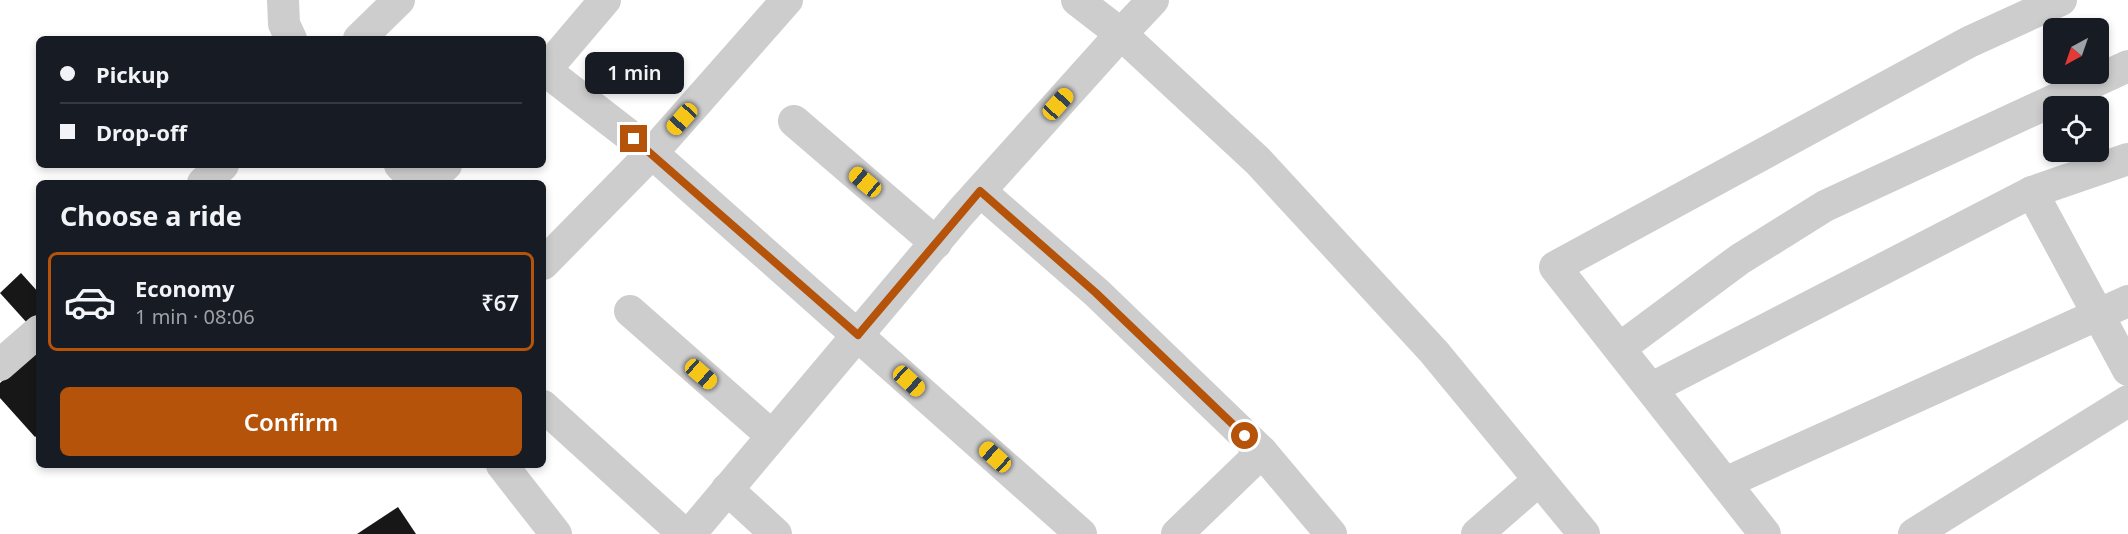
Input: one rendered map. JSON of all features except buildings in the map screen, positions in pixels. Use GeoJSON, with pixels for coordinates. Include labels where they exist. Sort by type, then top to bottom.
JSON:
{"type":"FeatureCollection","features":[{"type":"Feature","properties":{"kind":"street"},"geometry":{"type":"LineString","coordinates":[[283,0],[285,24],[290,36]]}},
{"type":"Feature","properties":{"kind":"street"},"geometry":{"type":"LineString","coordinates":[[362,36],[399,0]]}},
{"type":"Feature","properties":{"kind":"street"},"geometry":{"type":"LineString","coordinates":[[546,70],[605,0]]}},
{"type":"Feature","properties":{"kind":"street"},"geometry":{"type":"LineString","coordinates":[[546,261],[652,153],[787,0]]}},
{"type":"Feature","properties":{"kind":"street"},"geometry":{"type":"LineString","coordinates":[[1077,0],[1121,34],[1258,160],[1434,352],[1584,534]]}},
{"type":"Feature","properties":{"kind":"street"},"geometry":{"type":"LineString","coordinates":[[690,534],[980,191],[1153,0]]}},
{"type":"Feature","properties":{"kind":"street"},"geometry":{"type":"LineString","coordinates":[[1765,534],[1555,267],[1969,42],[2061,0]]}},
{"type":"Feature","properties":{"kind":"street"},"geometry":{"type":"LineString","coordinates":[[1620,348],[1740,260],[1825,206],[2128,66]]}},
{"type":"Feature","properties":{"kind":"street"},"geometry":{"type":"LineString","coordinates":[[546,74],[652,153],[1081,534]]}},
{"type":"Feature","properties":{"kind":"street"},"geometry":{"type":"LineString","coordinates":[[794,121],[936,243]]}},
{"type":"Feature","properties":{"kind":"street"},"geometry":{"type":"LineString","coordinates":[[1652,388],[2032,192],[2128,159]]}},
{"type":"Feature","properties":{"kind":"street"},"geometry":{"type":"LineString","coordinates":[[206,180],[220,168]]}},
{"type":"Feature","properties":{"kind":"street"},"geometry":{"type":"LineString","coordinates":[[403,168],[417,180]]}},
{"type":"Feature","properties":{"kind":"street"},"geometry":{"type":"LineString","coordinates":[[430,180],[443,168]]}},
{"type":"Feature","properties":{"kind":"street"},"geometry":{"type":"LineString","coordinates":[[980,191],[1096,293],[1262,452],[1330,534]]}},
{"type":"Feature","properties":{"kind":"street"},"geometry":{"type":"LineString","coordinates":[[2032,192],[2128,370]]}},
{"type":"Feature","properties":{"kind":"street"},"geometry":{"type":"LineString","coordinates":[[1725,483],[2128,301]]}},
{"type":"Feature","properties":{"kind":"street"},"geometry":{"type":"LineString","coordinates":[[630,311],[772,436]]}},
{"type":"Feature","properties":{"kind":"street"},"geometry":{"type":"LineString","coordinates":[[0,365],[36,334]]}},
{"type":"Feature","properties":{"kind":"street"},"geometry":{"type":"LineString","coordinates":[[1914,534],[2128,401]]}},
{"type":"Feature","properties":{"kind":"street"},"geometry":{"type":"LineString","coordinates":[[546,409],[684,534]]}},
{"type":"Feature","properties":{"kind":"street"},"geometry":{"type":"LineString","coordinates":[[1177,534],[1262,452]]}},
{"type":"Feature","properties":{"kind":"street"},"geometry":{"type":"LineString","coordinates":[[504,468],[556,534]]}},
{"type":"Feature","properties":{"kind":"street"},"geometry":{"type":"LineString","coordinates":[[1477,534],[1539,480]]}},
{"type":"Feature","properties":{"kind":"street"},"geometry":{"type":"LineString","coordinates":[[727,489],[776,534]]}},
{"type":"Feature","properties":{"kind":"route"},"geometry":{"type":"LineString","coordinates":[[634,139],[858,335],[980,191],[1096,293],[1245,436]]}}]}
